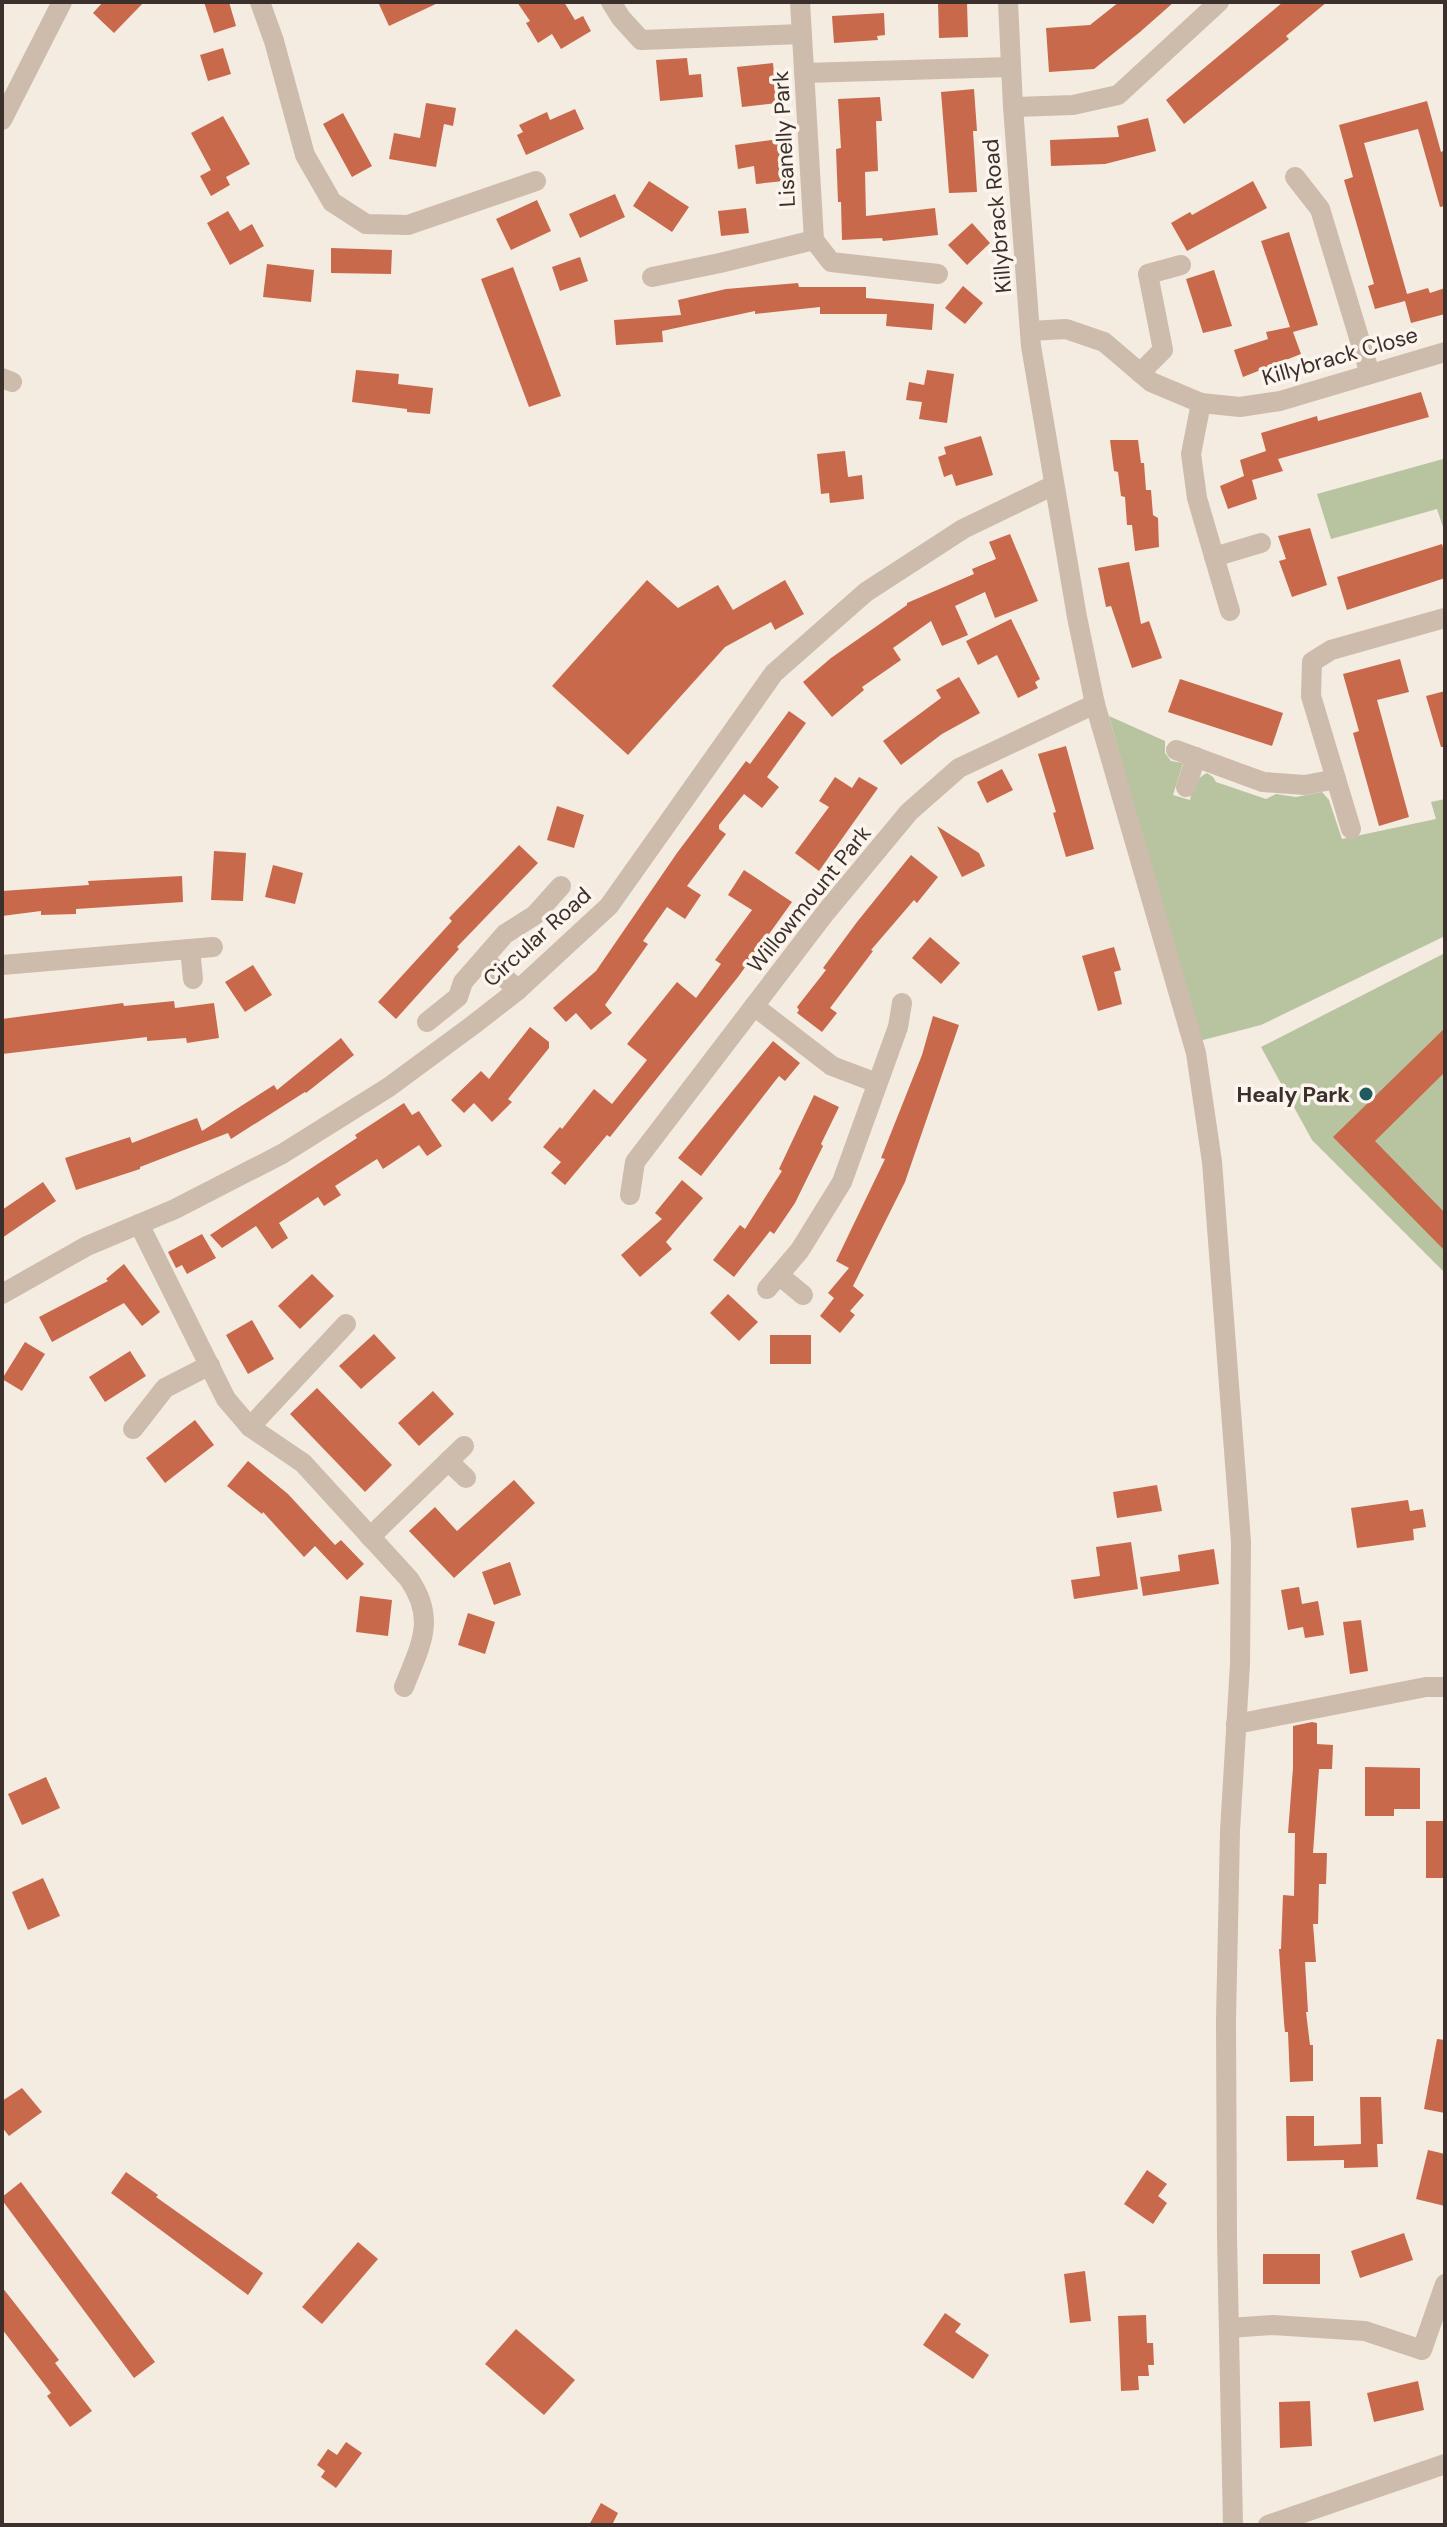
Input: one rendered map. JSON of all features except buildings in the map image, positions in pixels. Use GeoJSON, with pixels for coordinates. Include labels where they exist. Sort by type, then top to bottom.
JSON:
{"type":"FeatureCollection","features":[{"type":"Feature","properties":{"kind":"street"},"geometry":{"type":"LineString","coordinates":[[2,120],[62,2]]}},
{"type":"Feature","properties":{"kind":"street"},"geometry":{"type":"LineString","coordinates":[[260,2],[274,41],[305,155],[332,202],[366,224],[408,225],[536,181]]}},
{"type":"Feature","properties":{"kind":"street"},"geometry":{"type":"LineString","coordinates":[[611,2],[641,40],[802,34]]}},
{"type":"Feature","properties":{"kind":"street","name":"Lisanelly Park"},"geometry":{"type":"LineString","coordinates":[[800,2],[814,240]]}},
{"type":"Feature","properties":{"kind":"street","name":"Killybrack Road"},"geometry":{"type":"LineString","coordinates":[[1008,2],[1030,331],[1077,617],[1095,704],[1196,1053],[1212,1162],[1241,1542],[1240,1664],[1230,1831],[1226,2020],[1233,2525]]}},
{"type":"Feature","properties":{"kind":"street"},"geometry":{"type":"LineString","coordinates":[[1013,107],[1073,105],[1118,95],[1219,2]]}},
{"type":"Feature","properties":{"kind":"street"},"geometry":{"type":"LineString","coordinates":[[804,73],[1011,67]]}},
{"type":"Feature","properties":{"kind":"street"},"geometry":{"type":"LineString","coordinates":[[1295,177],[1320,209],[1370,374]]}},
{"type":"Feature","properties":{"kind":"street"},"geometry":{"type":"LineString","coordinates":[[652,277],[814,240],[831,262],[938,274]]}},
{"type":"Feature","properties":{"kind":"street"},"geometry":{"type":"LineString","coordinates":[[1140,373],[1163,350],[1148,274],[1181,265]]}},
{"type":"Feature","properties":{"kind":"street","name":"Killybrack Close"},"geometry":{"type":"LineString","coordinates":[[1030,331],[1066,329],[1104,342],[1151,382],[1201,403],[1240,407],[1280,401],[1444,354]]}},
{"type":"Feature","properties":{"kind":"street"},"geometry":{"type":"LineString","coordinates":[[1201,403],[1191,454],[1197,498],[1230,611]]}},
{"type":"Feature","properties":{"kind":"street","name":"Circular Road"},"geometry":{"type":"LineString","coordinates":[[2,1294],[87,1246],[175,1209],[282,1154],[389,1087],[518,990],[609,906],[774,673],[866,592],[963,529],[1054,485]]}},
{"type":"Feature","properties":{"kind":"street"},"geometry":{"type":"LineString","coordinates":[[1214,557],[1261,543]]}},
{"type":"Feature","properties":{"kind":"street"},"geometry":{"type":"LineString","coordinates":[[1351,829],[1311,696],[1312,662],[1331,650],[1445,618]]}},
{"type":"Feature","properties":{"kind":"street","name":"Willowmount Park"},"geometry":{"type":"LineString","coordinates":[[630,1195],[635,1162],[826,912],[909,812],[959,768],[1095,704]]}},
{"type":"Feature","properties":{"kind":"street"},"geometry":{"type":"LineString","coordinates":[[1176,750],[1263,782],[1305,785],[1336,779]]}},
{"type":"Feature","properties":{"kind":"street"},"geometry":{"type":"LineString","coordinates":[[1186,787],[1196,757]]}},
{"type":"Feature","properties":{"kind":"street"},"geometry":{"type":"LineString","coordinates":[[427,1022],[458,997],[463,982],[505,934],[535,915],[561,886]]}},
{"type":"Feature","properties":{"kind":"street"},"geometry":{"type":"LineString","coordinates":[[2,965],[213,947]]}},
{"type":"Feature","properties":{"kind":"street"},"geometry":{"type":"LineString","coordinates":[[190,949],[193,979]]}},
{"type":"Feature","properties":{"kind":"street"},"geometry":{"type":"LineString","coordinates":[[484,959],[518,990]]}},
{"type":"Feature","properties":{"kind":"street"},"geometry":{"type":"LineString","coordinates":[[803,1295],[773,1282],[800,1250],[842,1182],[898,1027],[902,1003]]}},
{"type":"Feature","properties":{"kind":"street"},"geometry":{"type":"LineString","coordinates":[[754,1006],[832,1066],[877,1083]]}},
{"type":"Feature","properties":{"kind":"street"},"geometry":{"type":"LineString","coordinates":[[139,1224],[226,1399],[250,1427],[303,1463],[409,1579],[419,1594],[425,1609],[425,1627],[404,1687]]}},
{"type":"Feature","properties":{"kind":"street"},"geometry":{"type":"LineString","coordinates":[[250,1427],[346,1324]]}},
{"type":"Feature","properties":{"kind":"street"},"geometry":{"type":"LineString","coordinates":[[133,1429],[165,1388],[210,1365]]}},
{"type":"Feature","properties":{"kind":"street"},"geometry":{"type":"LineString","coordinates":[[370,1537],[464,1446]]}},
{"type":"Feature","properties":{"kind":"street"},"geometry":{"type":"LineString","coordinates":[[448,1461],[466,1478]]}},
{"type":"Feature","properties":{"kind":"street"},"geometry":{"type":"LineString","coordinates":[[1236,1724],[1426,1687],[1445,1687]]}},
{"type":"Feature","properties":{"kind":"street"},"geometry":{"type":"LineString","coordinates":[[1229,2328],[1273,2325],[1365,2331],[1422,2350],[1445,2284]]}},
{"type":"Feature","properties":{"kind":"street"},"geometry":{"type":"LineString","coordinates":[[1268,2525],[1445,2464]]}},
{"type":"Feature","properties":{"kind":"green space"},"geometry":{"type":"Polygon","coordinates":[[[1443,459],[1445,533],[1437,509],[1331,539],[1317,494],[1443,459]]]}},
{"type":"Feature","properties":{"kind":"green space"},"geometry":{"type":"Polygon","coordinates":[[[1109,716],[1165,741],[1165,753],[1171,761],[1183,763],[1173,795],[1190,800],[1195,784],[1207,773],[1216,782],[1266,799],[1276,794],[1296,797],[1322,792],[1329,800],[1342,839],[1436,819],[1431,802],[1445,799],[1445,936],[1261,1025],[1199,1041],[1109,716]]]}},
{"type":"Feature","properties":{"kind":"green space","name":"Healy Park"},"geometry":{"type":"Polygon","coordinates":[[[1445,953],[1445,1273],[1312,1140],[1261,1047],[1445,953]]]}},
{"type":"Feature","properties":{"kind":"place","name":"Healy Park"},"geometry":{"type":"Point","coordinates":[1366,1094]}}]}
